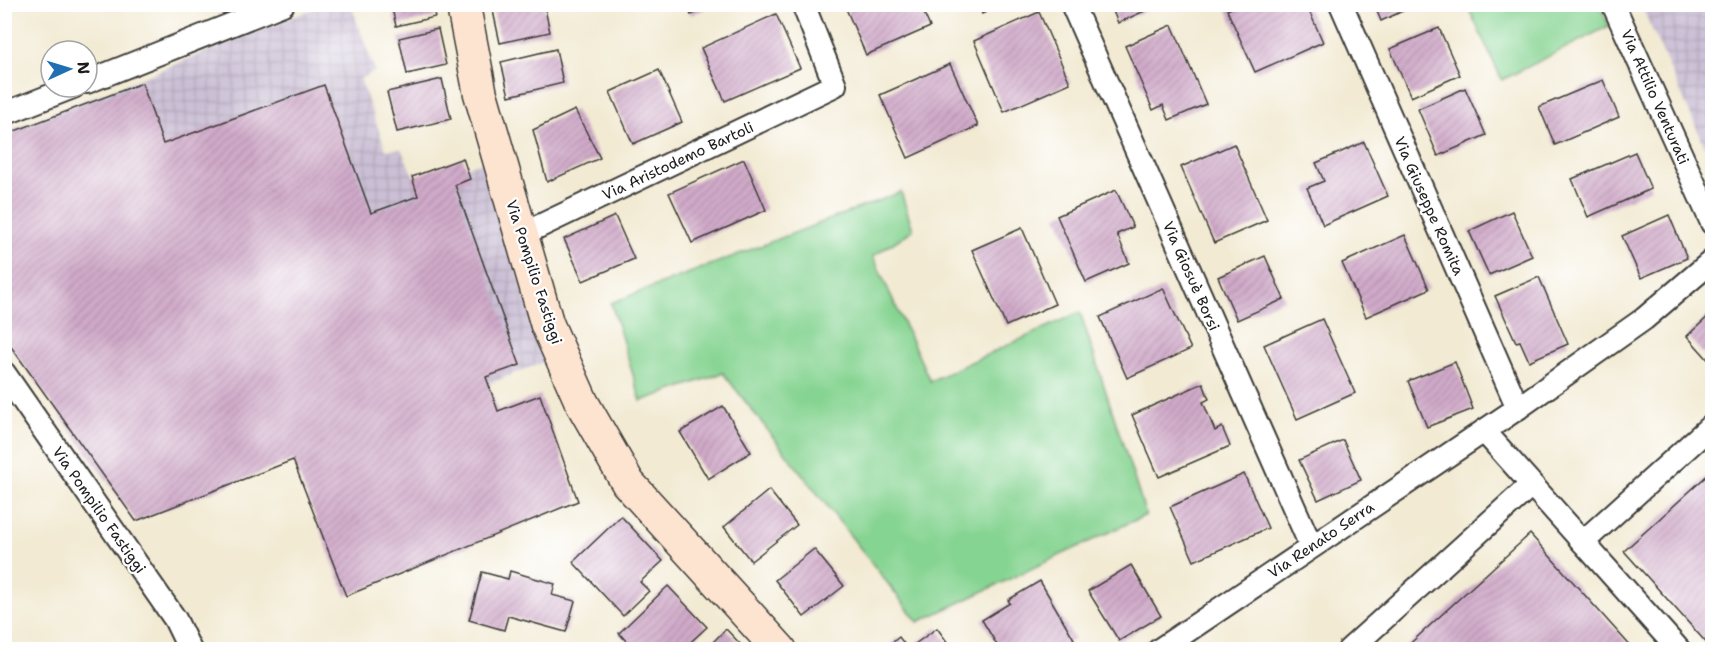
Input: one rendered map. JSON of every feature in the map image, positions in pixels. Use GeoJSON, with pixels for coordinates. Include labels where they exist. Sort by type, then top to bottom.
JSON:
{"type":"FeatureCollection","features":[{"type":"Feature","properties":{"kind":"street"},"geometry":{"type":"LineString","coordinates":[[99,76],[283,4]]}},
{"type":"Feature","properties":{"kind":"street","name":"Via Pompilio Fastiggi"},"geometry":{"type":"LineString","coordinates":[[462,4],[480,92],[547,324],[582,403],[628,483],[780,650]]}},
{"type":"Feature","properties":{"kind":"street","name":"Via Aristodemo Bartoli"},"geometry":{"type":"LineString","coordinates":[[521,235],[836,85],[803,4]]}},
{"type":"Feature","properties":{"kind":"street","name":"Via Giosuè Borsi"},"geometry":{"type":"LineString","coordinates":[[1072,4],[1311,546]]}},
{"type":"Feature","properties":{"kind":"street","name":"Via Giuseppe Romita"},"geometry":{"type":"LineString","coordinates":[[1341,4],[1518,408]]}},
{"type":"Feature","properties":{"kind":"street","name":"Via Attilio Venturati"},"geometry":{"type":"LineString","coordinates":[[1613,4],[1713,223]]}},
{"type":"Feature","properties":{"kind":"street"},"geometry":{"type":"LineString","coordinates":[[4,114],[42,99]]}},
{"type":"Feature","properties":{"kind":"street","name":"Via Renato Serra"},"geometry":{"type":"LineString","coordinates":[[1159,650],[1518,408],[1644,319],[1713,261]]}},
{"type":"Feature","properties":{"kind":"street","name":"Via Pompilio Fastiggi"},"geometry":{"type":"LineString","coordinates":[[4,373],[175,619],[190,650]]}},
{"type":"Feature","properties":{"kind":"street"},"geometry":{"type":"LineString","coordinates":[[1583,542],[1713,425]]}},
{"type":"Feature","properties":{"kind":"street"},"geometry":{"type":"LineString","coordinates":[[1484,431],[1679,650]]}},
{"type":"Feature","properties":{"kind":"street"},"geometry":{"type":"LineString","coordinates":[[1349,650],[1531,484]]}},
{"type":"Feature","properties":{"kind":"shaded area"},"geometry":{"type":"Polygon","coordinates":[[[323,5],[351,5],[375,71],[360,79],[386,150],[401,149],[415,179],[484,162],[546,361],[136,521],[5,337],[4,133],[89,99],[99,99],[99,95],[323,5]]]}},
{"type":"Feature","properties":{"kind":"shaded area"},"geometry":{"type":"Polygon","coordinates":[[[1641,5],[1712,5],[1712,162],[1641,5]]]}},
{"type":"Feature","properties":{"kind":"green space"},"geometry":{"type":"Polygon","coordinates":[[[1467,5],[1599,5],[1609,26],[1502,80],[1467,5]]]}},
{"type":"Feature","properties":{"kind":"green space"},"geometry":{"type":"Polygon","coordinates":[[[901,192],[913,230],[873,256],[930,381],[1080,312],[1146,515],[918,622],[723,373],[641,401],[611,303],[901,192]]]}},
{"type":"Feature","properties":{"kind":"building"},"geometry":{"type":"Polygon","coordinates":[[[391,4],[432,4],[435,17],[396,26],[391,4]]]}},
{"type":"Feature","properties":{"kind":"building"},"geometry":{"type":"Polygon","coordinates":[[[520,4],[544,4],[550,32],[500,43],[493,11],[520,4]]]}},
{"type":"Feature","properties":{"kind":"building"},"geometry":{"type":"Polygon","coordinates":[[[686,4],[715,4],[691,15],[686,4]]]}},
{"type":"Feature","properties":{"kind":"building"},"geometry":{"type":"Polygon","coordinates":[[[844,4],[920,4],[930,27],[866,55],[844,4]]]}},
{"type":"Feature","properties":{"kind":"building"},"geometry":{"type":"Polygon","coordinates":[[[978,4],[1002,4],[982,14],[978,4]]]}},
{"type":"Feature","properties":{"kind":"building"},"geometry":{"type":"Polygon","coordinates":[[[1110,4],[1160,4],[1118,23],[1110,4]]]}},
{"type":"Feature","properties":{"kind":"building"},"geometry":{"type":"Polygon","coordinates":[[[1241,4],[1306,4],[1323,42],[1255,72],[1227,10],[1241,4]]]}},
{"type":"Feature","properties":{"kind":"building"},"geometry":{"type":"Polygon","coordinates":[[[1374,4],[1418,4],[1381,21],[1374,4]]]}},
{"type":"Feature","properties":{"kind":"building"},"geometry":{"type":"Polygon","coordinates":[[[1039,12],[1070,83],[1004,112],[974,41],[1039,12]]]}},
{"type":"Feature","properties":{"kind":"building"},"geometry":{"type":"Polygon","coordinates":[[[776,14],[800,68],[725,101],[701,48],[776,14]]]}},
{"type":"Feature","properties":{"kind":"building"},"geometry":{"type":"Polygon","coordinates":[[[1172,25],[1206,104],[1169,120],[1163,105],[1153,110],[1125,46],[1172,25]]]}},
{"type":"Feature","properties":{"kind":"building"},"geometry":{"type":"Polygon","coordinates":[[[1439,28],[1460,75],[1411,97],[1390,49],[1439,28]]]}},
{"type":"Feature","properties":{"kind":"building"},"geometry":{"type":"Polygon","coordinates":[[[438,29],[446,65],[407,74],[399,38],[438,29]]]}},
{"type":"Feature","properties":{"kind":"building"},"geometry":{"type":"Polygon","coordinates":[[[556,49],[563,83],[509,96],[501,62],[556,49]]]}},
{"type":"Feature","properties":{"kind":"building"},"geometry":{"type":"Polygon","coordinates":[[[950,64],[978,126],[908,158],[880,95],[950,64]]]}},
{"type":"Feature","properties":{"kind":"building"},"geometry":{"type":"Polygon","coordinates":[[[659,70],[682,122],[633,144],[610,92],[659,70]]]}},
{"type":"Feature","properties":{"kind":"building"},"geometry":{"type":"Polygon","coordinates":[[[442,79],[451,119],[397,132],[387,92],[442,79]]]}},
{"type":"Feature","properties":{"kind":"building"},"geometry":{"type":"Polygon","coordinates":[[[1603,80],[1619,117],[1555,145],[1539,107],[1603,80]]]}},
{"type":"Feature","properties":{"kind":"building"},"geometry":{"type":"Polygon","coordinates":[[[142,83],[163,144],[324,85],[371,213],[418,196],[412,177],[463,158],[470,179],[455,185],[520,365],[486,377],[498,411],[540,395],[578,501],[346,596],[293,460],[136,521],[4,337],[4,135],[142,83]]]}},
{"type":"Feature","properties":{"kind":"building"},"geometry":{"type":"Polygon","coordinates":[[[1465,88],[1486,135],[1438,156],[1418,109],[1465,88]]]}},
{"type":"Feature","properties":{"kind":"building"},"geometry":{"type":"Polygon","coordinates":[[[575,110],[600,158],[547,182],[533,130],[575,110]]]}},
{"type":"Feature","properties":{"kind":"building"},"geometry":{"type":"Polygon","coordinates":[[[1364,142],[1388,196],[1323,225],[1307,188],[1324,181],[1316,163],[1364,142]]]}},
{"type":"Feature","properties":{"kind":"building"},"geometry":{"type":"Polygon","coordinates":[[[1234,144],[1267,220],[1214,243],[1181,167],[1234,144]]]}},
{"type":"Feature","properties":{"kind":"building"},"geometry":{"type":"Polygon","coordinates":[[[1635,152],[1651,189],[1588,217],[1572,179],[1635,152]]]}},
{"type":"Feature","properties":{"kind":"building"},"geometry":{"type":"Polygon","coordinates":[[[744,159],[766,210],[692,243],[669,193],[744,159]]]}},
{"type":"Feature","properties":{"kind":"building"},"geometry":{"type":"Polygon","coordinates":[[[1116,190],[1133,227],[1117,234],[1129,263],[1086,282],[1057,216],[1116,190]]]}},
{"type":"Feature","properties":{"kind":"building"},"geometry":{"type":"Polygon","coordinates":[[[1512,211],[1532,256],[1489,275],[1469,231],[1512,211]]]}},
{"type":"Feature","properties":{"kind":"building"},"geometry":{"type":"Polygon","coordinates":[[[1669,215],[1687,258],[1641,278],[1622,236],[1669,215]]]}},
{"type":"Feature","properties":{"kind":"building"},"geometry":{"type":"Polygon","coordinates":[[[615,216],[634,259],[583,281],[564,239],[615,216]]]}},
{"type":"Feature","properties":{"kind":"building"},"geometry":{"type":"Polygon","coordinates":[[[1022,228],[1055,304],[1006,326],[972,250],[1022,228]]]}},
{"type":"Feature","properties":{"kind":"building"},"geometry":{"type":"Polygon","coordinates":[[[1405,235],[1429,289],[1366,317],[1342,263],[1405,235]]]}},
{"type":"Feature","properties":{"kind":"building"},"geometry":{"type":"Polygon","coordinates":[[[1265,256],[1284,299],[1237,320],[1218,277],[1265,256]]]}},
{"type":"Feature","properties":{"kind":"building"},"geometry":{"type":"Polygon","coordinates":[[[1539,277],[1568,344],[1529,361],[1520,341],[1516,342],[1495,296],[1539,277]]]}},
{"type":"Feature","properties":{"kind":"building"},"geometry":{"type":"Polygon","coordinates":[[[1163,288],[1191,349],[1127,378],[1100,317],[1163,288]]]}},
{"type":"Feature","properties":{"kind":"building"},"geometry":{"type":"Polygon","coordinates":[[[1712,313],[1712,364],[1687,336],[1712,313]]]}},
{"type":"Feature","properties":{"kind":"building"},"geometry":{"type":"Polygon","coordinates":[[[1322,319],[1355,393],[1297,419],[1264,345],[1322,319]]]}},
{"type":"Feature","properties":{"kind":"building"},"geometry":{"type":"Polygon","coordinates":[[[1455,362],[1473,409],[1427,427],[1408,381],[1455,362]]]}},
{"type":"Feature","properties":{"kind":"building"},"geometry":{"type":"Polygon","coordinates":[[[1203,383],[1209,399],[1203,402],[1215,431],[1222,427],[1230,446],[1159,477],[1132,415],[1203,383]]]}},
{"type":"Feature","properties":{"kind":"building"},"geometry":{"type":"Polygon","coordinates":[[[723,406],[751,452],[708,479],[680,432],[723,406]]]}},
{"type":"Feature","properties":{"kind":"building"},"geometry":{"type":"Polygon","coordinates":[[[1343,440],[1361,480],[1318,500],[1299,460],[1343,440]]]}},
{"type":"Feature","properties":{"kind":"building"},"geometry":{"type":"Polygon","coordinates":[[[1712,471],[1712,649],[1624,551],[1712,471]]]}},
{"type":"Feature","properties":{"kind":"building"},"geometry":{"type":"Polygon","coordinates":[[[1244,474],[1268,528],[1194,561],[1170,507],[1244,474]]]}},
{"type":"Feature","properties":{"kind":"building"},"geometry":{"type":"Polygon","coordinates":[[[769,490],[797,525],[751,561],[724,527],[769,490]]]}},
{"type":"Feature","properties":{"kind":"building"},"geometry":{"type":"Polygon","coordinates":[[[621,516],[663,561],[640,582],[649,591],[623,616],[573,562],[621,516]]]}},
{"type":"Feature","properties":{"kind":"building"},"geometry":{"type":"Polygon","coordinates":[[[1530,534],[1634,650],[1403,650],[1530,534]]]}},
{"type":"Feature","properties":{"kind":"building"},"geometry":{"type":"Polygon","coordinates":[[[814,549],[844,586],[804,617],[775,580],[814,549]]]}},
{"type":"Feature","properties":{"kind":"building"},"geometry":{"type":"Polygon","coordinates":[[[1131,565],[1161,616],[1119,641],[1088,591],[1131,565]]]}},
{"type":"Feature","properties":{"kind":"building"},"geometry":{"type":"Polygon","coordinates":[[[510,571],[555,584],[552,595],[575,601],[566,632],[508,616],[504,630],[469,620],[482,572],[508,579],[510,571]]]}},
{"type":"Feature","properties":{"kind":"building"},"geometry":{"type":"Polygon","coordinates":[[[1040,581],[1074,639],[1056,650],[1000,650],[982,620],[1010,603],[1008,600],[1040,581]]]}},
{"type":"Feature","properties":{"kind":"building"},"geometry":{"type":"Polygon","coordinates":[[[668,586],[707,627],[682,650],[634,650],[619,633],[668,586]]]}},
{"type":"Feature","properties":{"kind":"building"},"geometry":{"type":"Polygon","coordinates":[[[937,628],[953,650],[883,650],[899,637],[908,649],[937,628]]]}},
{"type":"Feature","properties":{"kind":"building"},"geometry":{"type":"Polygon","coordinates":[[[726,629],[746,650],[705,650],[726,629]]]}}]}
